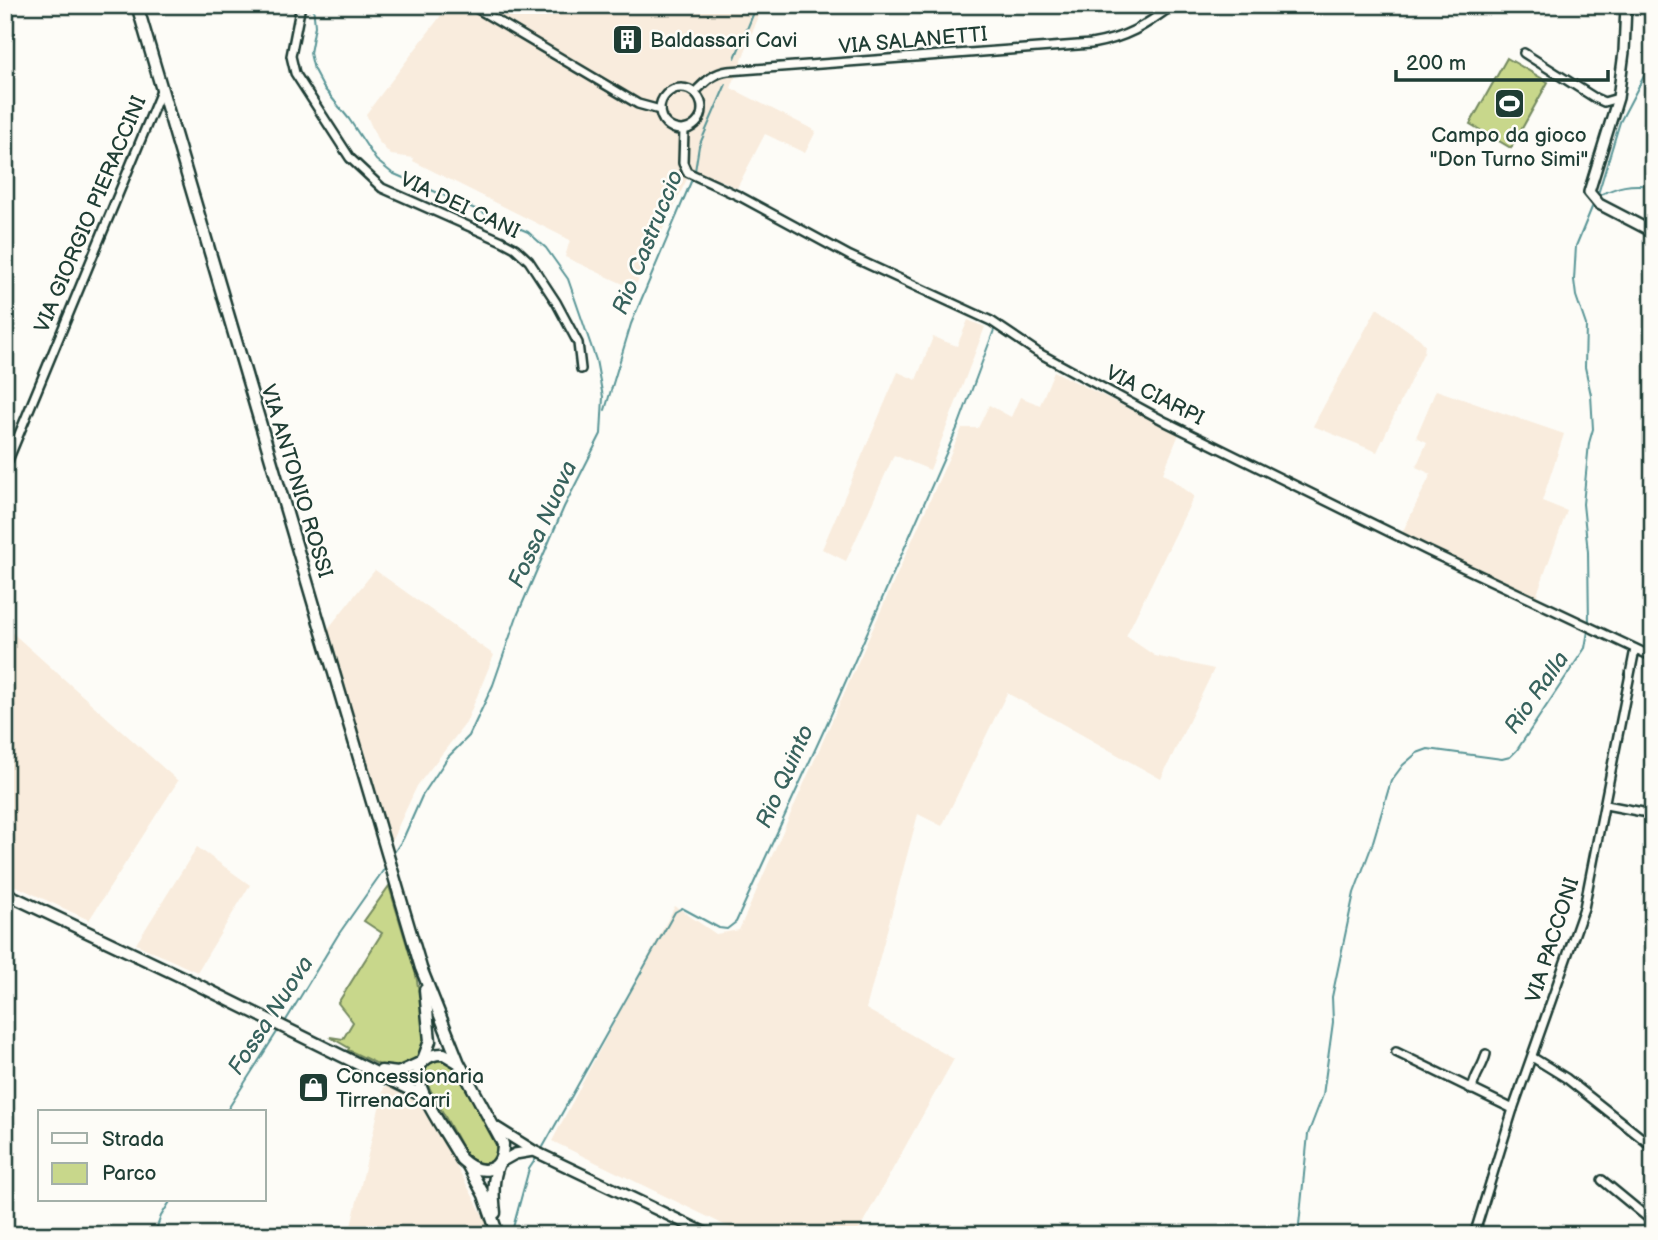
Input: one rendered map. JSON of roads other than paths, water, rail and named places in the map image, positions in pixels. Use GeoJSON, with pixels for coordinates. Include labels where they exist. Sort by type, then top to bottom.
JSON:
{"type":"FeatureCollection","features":[{"type":"Feature","properties":{"kind":"main road","name":"VIA ANTONIO ROSSI"},"geometry":{"type":"LineString","coordinates":[[137,5],[421,968]]}},
{"type":"Feature","properties":{"kind":"main road"},"geometry":{"type":"LineString","coordinates":[[5,893],[427,1098]]}},
{"type":"Feature","properties":{"kind":"main road"},"geometry":{"type":"LineString","coordinates":[[421,968],[430,1041],[422,1062],[419,1081],[461,1159],[468,1166],[484,1195],[497,1231]]}},
{"type":"Feature","properties":{"kind":"main road"},"geometry":{"type":"LineString","coordinates":[[421,968],[459,1063],[503,1144],[493,1192],[497,1231]]}},
{"type":"Feature","properties":{"kind":"main road"},"geometry":{"type":"LineString","coordinates":[[364,1066],[387,1073],[398,1073],[436,1054],[444,1054],[459,1063]]}},
{"type":"Feature","properties":{"kind":"main road"},"geometry":{"type":"LineString","coordinates":[[468,1166],[478,1170],[490,1170],[499,1163]]}},
{"type":"Feature","properties":{"kind":"street","name":"VIA DEI CANI"},"geometry":{"type":"LineString","coordinates":[[301,5],[291,56],[295,73],[350,158],[382,188],[502,241],[529,261],[556,302],[578,343],[581,369]]}},
{"type":"Feature","properties":{"kind":"street"},"geometry":{"type":"LineString","coordinates":[[471,5],[638,104],[660,110]]}},
{"type":"Feature","properties":{"kind":"street","name":"VIA SALANETTI"},"geometry":{"type":"LineString","coordinates":[[695,92],[707,79],[720,72],[1091,44],[1118,39],[1151,22],[1173,5]]}},
{"type":"Feature","properties":{"kind":"street"},"geometry":{"type":"LineString","coordinates":[[1626,5],[1618,98],[1589,192],[1596,200],[1653,232]]}},
{"type":"Feature","properties":{"kind":"street"},"geometry":{"type":"LineString","coordinates":[[1524,53],[1595,98],[1604,102],[1618,98]]}},
{"type":"Feature","properties":{"kind":"street"},"geometry":{"type":"LineString","coordinates":[[682,87],[695,92],[700,97],[703,111],[697,124],[684,130],[671,128],[661,117],[660,103],[668,92],[682,87]]}},
{"type":"Feature","properties":{"kind":"street","name":"VIA GIORGIO PIERACCINI"},"geometry":{"type":"LineString","coordinates":[[5,468],[161,91]]}},
{"type":"Feature","properties":{"kind":"street","name":"VIA CIARPI"},"geometry":{"type":"LineString","coordinates":[[684,130],[683,163],[687,172],[741,197],[850,256],[991,321],[1037,352],[1166,422],[1653,657]]}},
{"type":"Feature","properties":{"kind":"street","name":"VIA PACCONI"},"geometry":{"type":"LineString","coordinates":[[1474,1235],[1513,1109],[1584,908],[1635,649]]}},
{"type":"Feature","properties":{"kind":"street"},"geometry":{"type":"LineString","coordinates":[[1606,805],[1653,814]]}},
{"type":"Feature","properties":{"kind":"street"},"geometry":{"type":"LineString","coordinates":[[1653,832],[1653,838]]}},
{"type":"Feature","properties":{"kind":"street"},"geometry":{"type":"LineString","coordinates":[[1396,1052],[1513,1109]]}},
{"type":"Feature","properties":{"kind":"street"},"geometry":{"type":"LineString","coordinates":[[1472,1090],[1474,1077],[1486,1054]]}},
{"type":"Feature","properties":{"kind":"street"},"geometry":{"type":"LineString","coordinates":[[1532,1057],[1566,1078],[1653,1147]]}},
{"type":"Feature","properties":{"kind":"street"},"geometry":{"type":"LineString","coordinates":[[494,1126],[534,1151],[710,1235]]}},
{"type":"Feature","properties":{"kind":"street"},"geometry":{"type":"LineString","coordinates":[[499,1163],[515,1154],[534,1151]]}},
{"type":"Feature","properties":{"kind":"street"},"geometry":{"type":"LineString","coordinates":[[1602,1180],[1653,1222]]}},
{"type":"Feature","properties":{"kind":"waterway","name":"Fossa Nuova"},"geometry":{"type":"LineString","coordinates":[[313,5],[315,26],[310,53],[314,70],[323,87],[349,119],[376,160],[392,173],[528,232],[546,248],[568,279],[596,360],[603,397],[601,434],[564,507],[517,616],[493,685],[469,736],[448,757],[422,796],[403,839],[393,854]]}},
{"type":"Feature","properties":{"kind":"waterway","name":"Rio Castruccio"},"geometry":{"type":"LineString","coordinates":[[735,58],[757,5]]}},
{"type":"Feature","properties":{"kind":"waterway"},"geometry":{"type":"LineString","coordinates":[[1598,194],[1620,122],[1653,59]]}},
{"type":"Feature","properties":{"kind":"waterway","name":"Rio Castruccio"},"geometry":{"type":"LineString","coordinates":[[695,171],[699,146],[726,84]]}},
{"type":"Feature","properties":{"kind":"waterway","name":"Rio Castruccio"},"geometry":{"type":"LineString","coordinates":[[605,410],[631,324],[693,177]]}},
{"type":"Feature","properties":{"kind":"waterway","name":"Rio Ralla"},"geometry":{"type":"LineString","coordinates":[[1597,196],[1624,186],[1653,186]]}},
{"type":"Feature","properties":{"kind":"waterway","name":"Rio Ralla"},"geometry":{"type":"LineString","coordinates":[[1589,625],[1588,552],[1583,504],[1589,443],[1593,429],[1591,395],[1585,367],[1586,325],[1576,296],[1574,280],[1576,246],[1593,205]]}},
{"type":"Feature","properties":{"kind":"waterway","name":"Rio Quinto"},"geometry":{"type":"LineString","coordinates":[[543,1147],[675,912],[682,908],[719,928],[727,929],[736,922],[959,424],[994,330]]}},
{"type":"Feature","properties":{"kind":"waterway","name":"Rio Ralla"},"geometry":{"type":"LineString","coordinates":[[1298,1235],[1308,1134],[1323,1095],[1333,1022],[1332,997],[1354,893],[1391,781],[1403,765],[1417,753],[1428,749],[1502,759],[1510,757],[1585,648],[1588,631]]}},
{"type":"Feature","properties":{"kind":"waterway","name":"Fossa Nuova"},"geometry":{"type":"LineString","coordinates":[[285,1022],[338,935],[387,865]]}},
{"type":"Feature","properties":{"kind":"waterway","name":"Fossa Nuova"},"geometry":{"type":"LineString","coordinates":[[227,1110],[279,1029]]}},
{"type":"Feature","properties":{"kind":"waterway","name":"Rio Quinto"},"geometry":{"type":"LineString","coordinates":[[511,1235],[529,1169],[537,1157]]}},
{"type":"Feature","properties":{"kind":"waterway","name":"Fossa Nuova"},"geometry":{"type":"LineString","coordinates":[[154,1235],[170,1202]]}},
{"type":"Feature","properties":{"kind":"place","name":"Baldassari Cavi"},"geometry":{"type":"Point","coordinates":[627,40]}},
{"type":"Feature","properties":{"kind":"place","name":"Campo da gioco \"Don Turno Simi\""},"geometry":{"type":"Point","coordinates":[1509,103]}},
{"type":"Feature","properties":{"kind":"place","name":"Concessionaria TirrenaCarri"},"geometry":{"type":"Point","coordinates":[313,1088]}}]}
